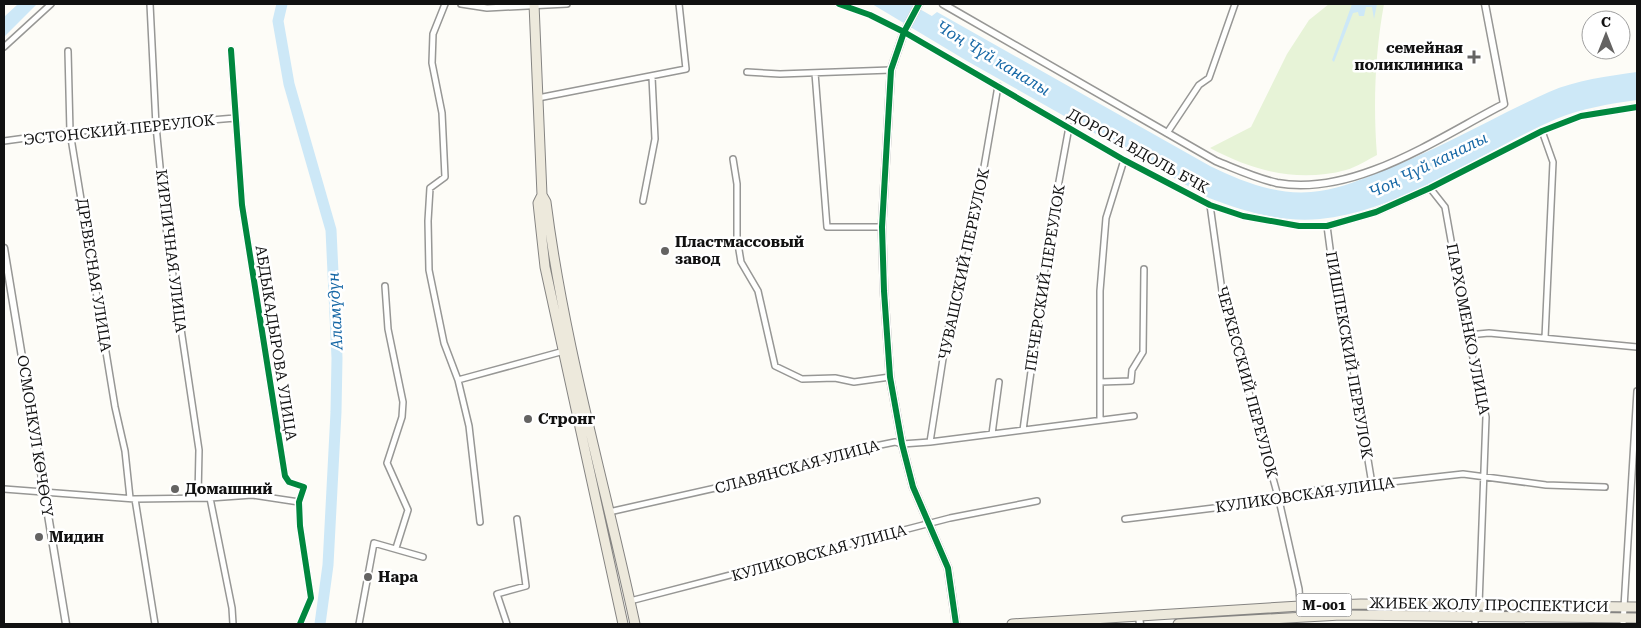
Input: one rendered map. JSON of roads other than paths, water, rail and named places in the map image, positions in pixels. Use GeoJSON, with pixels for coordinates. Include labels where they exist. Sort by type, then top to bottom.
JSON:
{"type":"FeatureCollection","features":[{"type":"Feature","properties":{"kind":"main road"},"geometry":{"type":"LineString","coordinates":[[534,5],[542,195],[546,202],[568,350],[623,624]]}},
{"type":"Feature","properties":{"kind":"main road"},"geometry":{"type":"LineString","coordinates":[[568,350],[635,624]]}},
{"type":"Feature","properties":{"kind":"main road","name":"ЖИБЕК ЖОЛУ ПРОСПЕКТИСИ"},"geometry":{"type":"LineString","coordinates":[[1012,624],[1139,620],[1300,606],[1479,605],[1637,607]]}},
{"type":"Feature","properties":{"kind":"main road","name":"ЖИБЕК ЖОЛУ ПРОСПЕКТИСИ"},"geometry":{"type":"LineString","coordinates":[[1178,624],[1301,617],[1623,621],[1637,618]]}},
{"type":"Feature","properties":{"kind":"street"},"geometry":{"type":"LineString","coordinates":[[4,47],[51,4]]}},
{"type":"Feature","properties":{"kind":"street","name":"КИРПИЧНАЯ УЛИЦА"},"geometry":{"type":"LineString","coordinates":[[150,4],[156,126],[166,228],[199,450],[198,497]]}},
{"type":"Feature","properties":{"kind":"street"},"geometry":{"type":"LineString","coordinates":[[446,4],[432,34],[432,63],[442,114],[445,177],[430,188],[429,260],[444,342],[458,380],[469,426],[480,522]]}},
{"type":"Feature","properties":{"kind":"street"},"geometry":{"type":"LineString","coordinates":[[461,4],[487,8],[567,4]]}},
{"type":"Feature","properties":{"kind":"street"},"geometry":{"type":"LineString","coordinates":[[538,98],[652,77],[686,68],[679,4]]}},
{"type":"Feature","properties":{"kind":"street","name":"ДОРОГА ВДОЛЬ БЧК"},"geometry":{"type":"LineString","coordinates":[[840,4],[905,30],[1124,160],[1210,205],[1243,216],[1299,226],[1327,226],[1376,212],[1430,188],[1542,132],[1582,116],[1637,106]]}},
{"type":"Feature","properties":{"kind":"street"},"geometry":{"type":"LineString","coordinates":[[919,4],[905,30],[891,70],[882,227],[884,291],[890,377],[902,444],[913,486],[948,568],[956,624]]}},
{"type":"Feature","properties":{"kind":"street"},"geometry":{"type":"LineString","coordinates":[[943,4],[1216,161],[1253,177],[1278,183],[1338,182],[1406,156],[1504,104],[1485,4]]}},
{"type":"Feature","properties":{"kind":"street"},"geometry":{"type":"LineString","coordinates":[[1167,134],[1199,85],[1209,78],[1234,4]]}},
{"type":"Feature","properties":{"kind":"street","name":"АБДЫКАДЫРОВА УЛИЦА"},"geometry":{"type":"LineString","coordinates":[[231,50],[242,205],[285,476],[289,482],[304,487],[298,502],[311,598],[300,624]]}},
{"type":"Feature","properties":{"kind":"street","name":"ДРЕВЕСНАЯ УЛИЦА"},"geometry":{"type":"LineString","coordinates":[[68,51],[70,132],[155,624]]}},
{"type":"Feature","properties":{"kind":"street"},"geometry":{"type":"LineString","coordinates":[[747,72],[815,73],[891,70]]}},
{"type":"Feature","properties":{"kind":"street"},"geometry":{"type":"LineString","coordinates":[[815,73],[827,227],[882,227]]}},
{"type":"Feature","properties":{"kind":"street"},"geometry":{"type":"LineString","coordinates":[[643,201],[655,139],[652,77]]}},
{"type":"Feature","properties":{"kind":"street","name":"ЧУВАШСКИЙ ПЕРЕУЛОК"},"geometry":{"type":"LineString","coordinates":[[930,442],[947,333],[970,248],[998,86]]}},
{"type":"Feature","properties":{"kind":"street","name":"ЭСТОНСКИЙ ПЕРЕУЛОК"},"geometry":{"type":"LineString","coordinates":[[4,141],[70,132],[235,118]]}},
{"type":"Feature","properties":{"kind":"street","name":"ПЕЧЕРСКИЙ ПЕРЕУЛОК"},"geometry":{"type":"LineString","coordinates":[[1023,430],[1042,284],[1069,127]]}},
{"type":"Feature","properties":{"kind":"street"},"geometry":{"type":"LineString","coordinates":[[1542,132],[1553,162],[1545,338]]}},
{"type":"Feature","properties":{"kind":"street"},"geometry":{"type":"LineString","coordinates":[[733,160],[738,184],[737,238],[741,262],[758,291],[775,366],[802,379],[835,378],[854,382],[890,377]]}},
{"type":"Feature","properties":{"kind":"street"},"geometry":{"type":"LineString","coordinates":[[1100,420],[1100,291],[1106,218],[1124,160]]}},
{"type":"Feature","properties":{"kind":"street","name":"ПАРХОМЕНКО УЛИЦА"},"geometry":{"type":"LineString","coordinates":[[1430,188],[1444,207],[1486,417],[1479,605],[1475,620]]}},
{"type":"Feature","properties":{"kind":"street","name":"ЧЕРКЕССКИЙ ПЕРЕУЛОК"},"geometry":{"type":"LineString","coordinates":[[1210,205],[1223,298],[1278,500],[1299,589],[1301,617]]}},
{"type":"Feature","properties":{"kind":"street","name":"ПИШПЕКСКИЙ ПЕРЕУЛОК"},"geometry":{"type":"LineString","coordinates":[[1327,226],[1337,301],[1350,351],[1372,484]]}},
{"type":"Feature","properties":{"kind":"street","name":"ОСМОНКУЛ КӨЧӨСҮ"},"geometry":{"type":"LineString","coordinates":[[4,248],[66,624]]}},
{"type":"Feature","properties":{"kind":"street"},"geometry":{"type":"LineString","coordinates":[[1100,382],[1131,380],[1132,370],[1143,352],[1144,269]]}},
{"type":"Feature","properties":{"kind":"street"},"geometry":{"type":"LineString","coordinates":[[385,286],[388,329],[403,402],[402,417],[387,463],[408,510],[396,548]]}},
{"type":"Feature","properties":{"kind":"street"},"geometry":{"type":"LineString","coordinates":[[1468,334],[1489,333],[1637,347]]}},
{"type":"Feature","properties":{"kind":"street"},"geometry":{"type":"LineString","coordinates":[[458,380],[568,350]]}},
{"type":"Feature","properties":{"kind":"street"},"geometry":{"type":"LineString","coordinates":[[992,434],[999,382]]}},
{"type":"Feature","properties":{"kind":"street"},"geometry":{"type":"LineString","coordinates":[[1623,621],[1634,488],[1637,391]]}},
{"type":"Feature","properties":{"kind":"street","name":"СЛАВЯНСКАЯ УЛИЦА"},"geometry":{"type":"LineString","coordinates":[[609,512],[773,475],[826,456],[895,442],[902,444],[930,442],[1134,416]]}},
{"type":"Feature","properties":{"kind":"street","name":"КУЛИКОВСКАЯ УЛИЦА"},"geometry":{"type":"LineString","coordinates":[[1125,520],[1278,500],[1310,491],[1462,474],[1546,484],[1605,487]]}},
{"type":"Feature","properties":{"kind":"street"},"geometry":{"type":"LineString","coordinates":[[4,489],[132,498],[210,498],[252,495],[298,502]]}},
{"type":"Feature","properties":{"kind":"street"},"geometry":{"type":"LineString","coordinates":[[210,498],[232,608],[233,624]]}},
{"type":"Feature","properties":{"kind":"street","name":"КУЛИКОВСКАЯ УЛИЦА"},"geometry":{"type":"LineString","coordinates":[[630,601],[928,524],[1037,501]]}},
{"type":"Feature","properties":{"kind":"street"},"geometry":{"type":"LineString","coordinates":[[507,624],[497,594],[526,586],[517,520]]}},
{"type":"Feature","properties":{"kind":"street"},"geometry":{"type":"LineString","coordinates":[[359,624],[374,543],[423,557]]}},
{"type":"Feature","properties":{"kind":"water"},"geometry":{"type":"Polygon","coordinates":[[[18,4],[37,4],[4,37],[4,17],[18,4]]]}},
{"type":"Feature","properties":{"kind":"water"},"geometry":{"type":"Polygon","coordinates":[[[872,4],[915,4],[911,11],[928,19],[937,12],[1210,166],[1246,182],[1284,191],[1320,191],[1361,179],[1421,155],[1549,92],[1581,81],[1637,72],[1637,100],[1586,109],[1556,119],[1527,132],[1441,178],[1382,204],[1320,219],[1277,218],[1209,198],[967,61],[872,4]]]}},
{"type":"Feature","properties":{"kind":"water"},"geometry":{"type":"Polygon","coordinates":[[[1352,4],[1377,4],[1374,19],[1372,7],[1366,7],[1364,16],[1359,16],[1358,12],[1353,13],[1334,62],[1332,60],[1352,4]]]}},
{"type":"Feature","properties":{"kind":"waterway","name":"Аламүдүн"},"geometry":{"type":"LineString","coordinates":[[282,4],[278,21],[289,84],[331,230],[337,358],[336,412],[328,565],[320,624]]}},
{"type":"Feature","properties":{"kind":"waterway","name":"Чоң Чүй каналы"},"geometry":{"type":"LineString","coordinates":[[904,4],[937,23]]}},
{"type":"Feature","properties":{"kind":"place","name":"семейная поликлиника"},"geometry":{"type":"Point","coordinates":[1474,57]}},
{"type":"Feature","properties":{"kind":"place","name":"Пластмассовый завод"},"geometry":{"type":"Point","coordinates":[665,251]}},
{"type":"Feature","properties":{"kind":"place","name":"Стронг"},"geometry":{"type":"Point","coordinates":[528,419]}},
{"type":"Feature","properties":{"kind":"place","name":"Домашний"},"geometry":{"type":"Point","coordinates":[175,489]}},
{"type":"Feature","properties":{"kind":"place","name":"Мидин"},"geometry":{"type":"Point","coordinates":[39,537]}},
{"type":"Feature","properties":{"kind":"place","name":"Нара"},"geometry":{"type":"Point","coordinates":[368,577]}}]}
